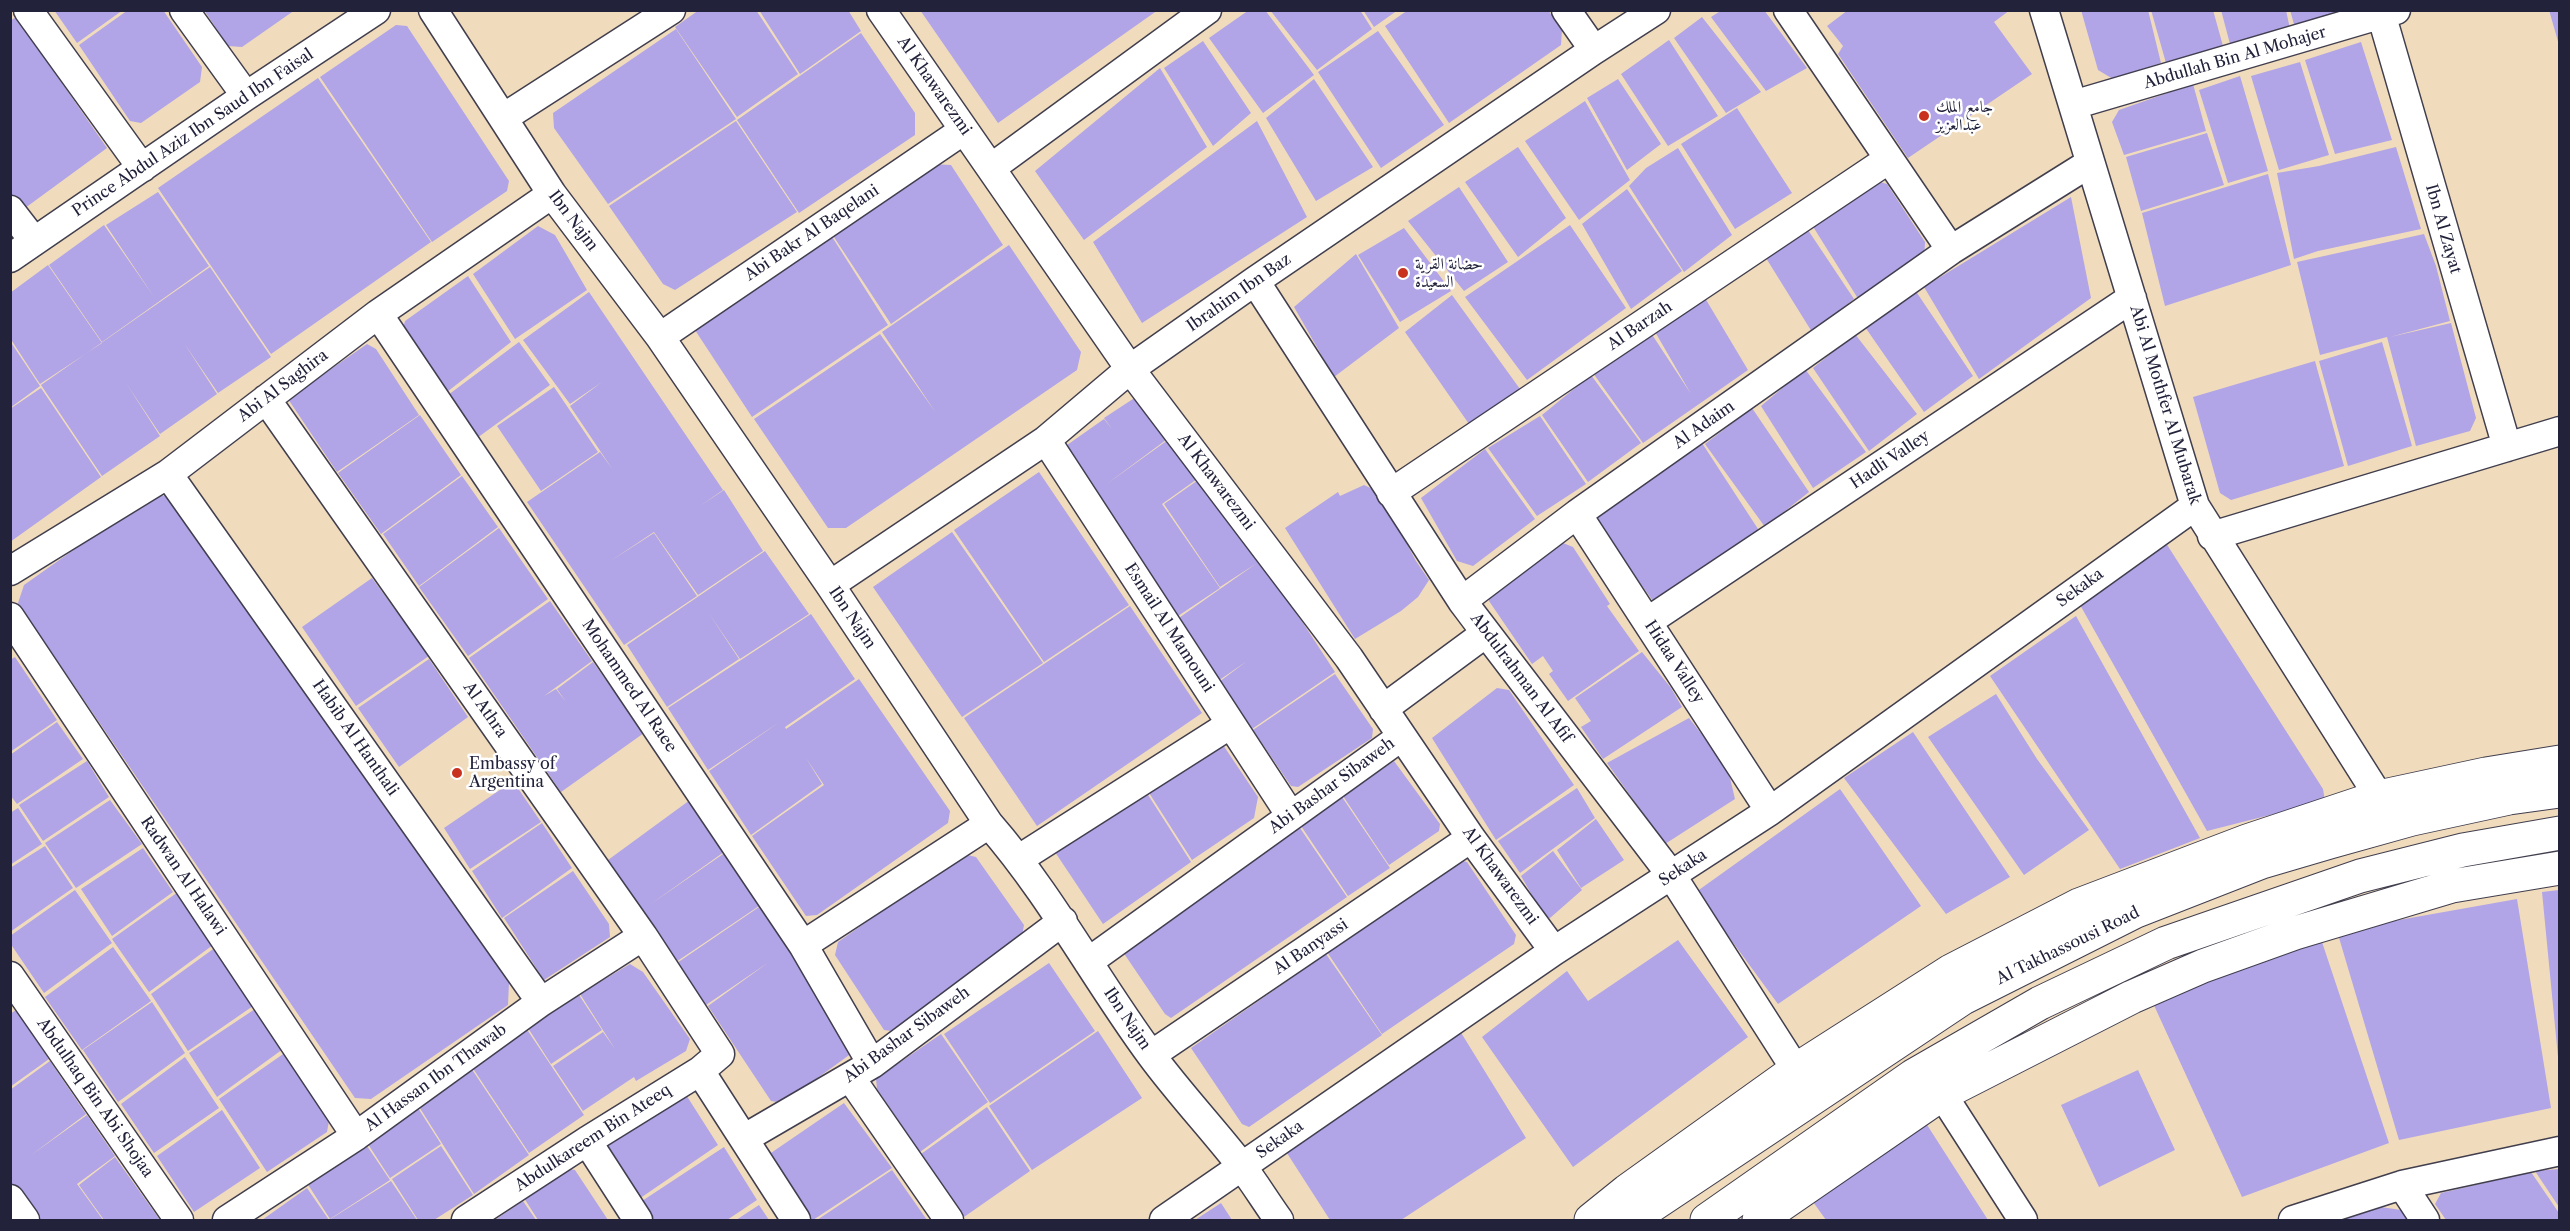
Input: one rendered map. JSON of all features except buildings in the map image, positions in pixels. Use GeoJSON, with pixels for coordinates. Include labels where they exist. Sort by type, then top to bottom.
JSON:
{"type":"FeatureCollection","features":[{"type":"Feature","properties":{"kind":"main road"},"geometry":{"type":"LineString","coordinates":[[1591,1221],[1628,1191],[1796,1070],[1951,971],[2079,905],[2247,841],[2379,797],[2486,774],[2559,762]]}},
{"type":"Feature","properties":{"kind":"main road","name":"Al Takhassousi Road"},"geometry":{"type":"LineString","coordinates":[[1630,1221],[1963,998],[2134,912],[2262,862],[2412,819],[2509,798],[2559,790]]}},
{"type":"Feature","properties":{"kind":"main road"},"geometry":{"type":"LineString","coordinates":[[1707,1221],[1913,1076],[2040,1003],[2166,943],[2360,876],[2463,850],[2559,833]]}},
{"type":"Feature","properties":{"kind":"main road"},"geometry":{"type":"LineString","coordinates":[[1759,1221],[1942,1094],[2132,997],[2204,966],[2295,933],[2452,886],[2559,868]]}},
{"type":"Feature","properties":{"kind":"street"},"geometry":{"type":"LineString","coordinates":[[28,10],[142,168]]}},
{"type":"Feature","properties":{"kind":"street"},"geometry":{"type":"LineString","coordinates":[[184,10],[246,96]]}},
{"type":"Feature","properties":{"kind":"street","name":"Prince Abdul Aziz Ibn Saud Ibn Faisal"},"geometry":{"type":"LineString","coordinates":[[10,258],[376,10]]}},
{"type":"Feature","properties":{"kind":"street","name":"Ibn Najm"},"geometry":{"type":"LineString","coordinates":[[433,10],[552,194],[660,337],[830,585],[988,824],[1019,859],[1063,921],[1151,1055],[1242,1166],[1279,1221]]}},
{"type":"Feature","properties":{"kind":"street"},"geometry":{"type":"LineString","coordinates":[[503,118],[671,10]]}},
{"type":"Feature","properties":{"kind":"street","name":"Al Khawarezmi"},"geometry":{"type":"LineString","coordinates":[[881,10],[1130,369],[1349,658],[1471,838],[1554,951]]}},
{"type":"Feature","properties":{"kind":"street"},"geometry":{"type":"LineString","coordinates":[[1566,10],[1594,51]]}},
{"type":"Feature","properties":{"kind":"street","name":"Ibrahim Ibn Baz"},"geometry":{"type":"LineString","coordinates":[[830,585],[1046,441],[1130,369],[1256,281],[1656,10]]}},
{"type":"Feature","properties":{"kind":"street"},"geometry":{"type":"LineString","coordinates":[[1788,10],[1951,250]]}},
{"type":"Feature","properties":{"kind":"street","name":"Abi Al Mothfer Al Mubarak"},"geometry":{"type":"LineString","coordinates":[[2044,10],[2195,506],[2379,797]]}},
{"type":"Feature","properties":{"kind":"street","name":"Abdullah Bin Al Mohajer"},"geometry":{"type":"LineString","coordinates":[[2073,105],[2386,12]]}},
{"type":"Feature","properties":{"kind":"street","name":"Ibn Al Zayat"},"geometry":{"type":"LineString","coordinates":[[2386,12],[2507,447]]}},
{"type":"Feature","properties":{"kind":"street"},"geometry":{"type":"LineString","coordinates":[[991,168],[1197,14]]}},
{"type":"Feature","properties":{"kind":"street","name":"Abi Bakr Al Baqelani"},"geometry":{"type":"LineString","coordinates":[[660,337],[964,130]]}},
{"type":"Feature","properties":{"kind":"street","name":"Al Barzah"},"geometry":{"type":"LineString","coordinates":[[1390,493],[1889,159]]}},
{"type":"Feature","properties":{"kind":"street","name":"Al Adaim"},"geometry":{"type":"LineString","coordinates":[[1462,601],[1577,514],[1951,250],[2090,163]]}},
{"type":"Feature","properties":{"kind":"street","name":"Abi Al Saghira"},"geometry":{"type":"LineString","coordinates":[[10,571],[168,474],[378,314],[552,194]]}},
{"type":"Feature","properties":{"kind":"street"},"geometry":{"type":"LineString","coordinates":[[10,210],[34,242]]}},
{"type":"Feature","properties":{"kind":"street","name":"Abdulrahman Al Afif"},"geometry":{"type":"LineString","coordinates":[[1256,281],[1390,493],[1462,601],[1672,876],[1796,1070]]}},
{"type":"Feature","properties":{"kind":"street","name":"Hadli Valley"},"geometry":{"type":"LineString","coordinates":[[1647,622],[2132,298]]}},
{"type":"Feature","properties":{"kind":"street","name":"Mohammed Al Raee"},"geometry":{"type":"LineString","coordinates":[[378,314],[803,945],[861,1070],[950,1221]]}},
{"type":"Feature","properties":{"kind":"street","name":"Al Athra"},"geometry":{"type":"LineString","coordinates":[[266,399],[643,936],[710,1063],[745,1138],[796,1221]]}},
{"type":"Feature","properties":{"kind":"street"},"geometry":{"type":"LineString","coordinates":[[2212,536],[2559,431]]}},
{"type":"Feature","properties":{"kind":"street","name":"Esmail Al Mamouni"},"geometry":{"type":"LineString","coordinates":[[1046,441],[1291,816]]}},
{"type":"Feature","properties":{"kind":"street","name":"Habib Al Hanthali"},"geometry":{"type":"LineString","coordinates":[[168,474],[541,1002]]}},
{"type":"Feature","properties":{"kind":"street","name":"Sekaka"},"geometry":{"type":"LineString","coordinates":[[1164,1221],[1554,951],[1770,811],[2195,506]]}},
{"type":"Feature","properties":{"kind":"street","name":"Hidaa Valley"},"geometry":{"type":"LineString","coordinates":[[1577,514],[1770,811]]}},
{"type":"Feature","properties":{"kind":"street"},"geometry":{"type":"LineString","coordinates":[[1383,709],[1486,633],[1462,601]]}},
{"type":"Feature","properties":{"kind":"street","name":"Radwan Al Halawi"},"geometry":{"type":"LineString","coordinates":[[10,617],[356,1136]]}},
{"type":"Feature","properties":{"kind":"street"},"geometry":{"type":"LineString","coordinates":[[1019,859],[1232,724]]}},
{"type":"Feature","properties":{"kind":"street","name":"Abi Bashar Sibaweh"},"geometry":{"type":"LineString","coordinates":[[1088,962],[1401,737]]}},
{"type":"Feature","properties":{"kind":"street"},"geometry":{"type":"LineString","coordinates":[[803,945],[988,824]]}},
{"type":"Feature","properties":{"kind":"street","name":"Al Banyassi"},"geometry":{"type":"LineString","coordinates":[[1151,1055],[1471,838]]}},
{"type":"Feature","properties":{"kind":"street","name":"Abi Bashar Sibaweh"},"geometry":{"type":"LineString","coordinates":[[745,1138],[861,1070],[1063,921]]}},
{"type":"Feature","properties":{"kind":"street","name":"Al Hassan Ibn Thawab"},"geometry":{"type":"LineString","coordinates":[[227,1221],[356,1136],[541,1002],[643,936]]}},
{"type":"Feature","properties":{"kind":"street","name":"Abdulhaq Bin Abi Shojaa"},"geometry":{"type":"LineString","coordinates":[[10,976],[179,1221]]}},
{"type":"Feature","properties":{"kind":"street","name":"Abdulkareem Bin Ateeq"},"geometry":{"type":"LineString","coordinates":[[466,1221],[710,1063]]}},
{"type":"Feature","properties":{"kind":"street"},"geometry":{"type":"LineString","coordinates":[[1942,1094],[2023,1221]]}},
{"type":"Feature","properties":{"kind":"street"},"geometry":{"type":"LineString","coordinates":[[587,1141],[638,1221]]}},
{"type":"Feature","properties":{"kind":"street"},"geometry":{"type":"LineString","coordinates":[[2293,1221],[2402,1185],[2559,1152]]}},
{"type":"Feature","properties":{"kind":"street"},"geometry":{"type":"LineString","coordinates":[[2402,1185],[2425,1221]]}},
{"type":"Feature","properties":{"kind":"street"},"geometry":{"type":"LineString","coordinates":[[10,1199],[25,1221]]}},
{"type":"Feature","properties":{"kind":"place","name":"جامع الملك عبدالعزيز"},"geometry":{"type":"Point","coordinates":[1924,116]}},
{"type":"Feature","properties":{"kind":"place","name":"حضانة القرية السعيدة"},"geometry":{"type":"Point","coordinates":[1403,273]}},
{"type":"Feature","properties":{"kind":"place","name":"Embassy of Argentina"},"geometry":{"type":"Point","coordinates":[457,773]}}]}
